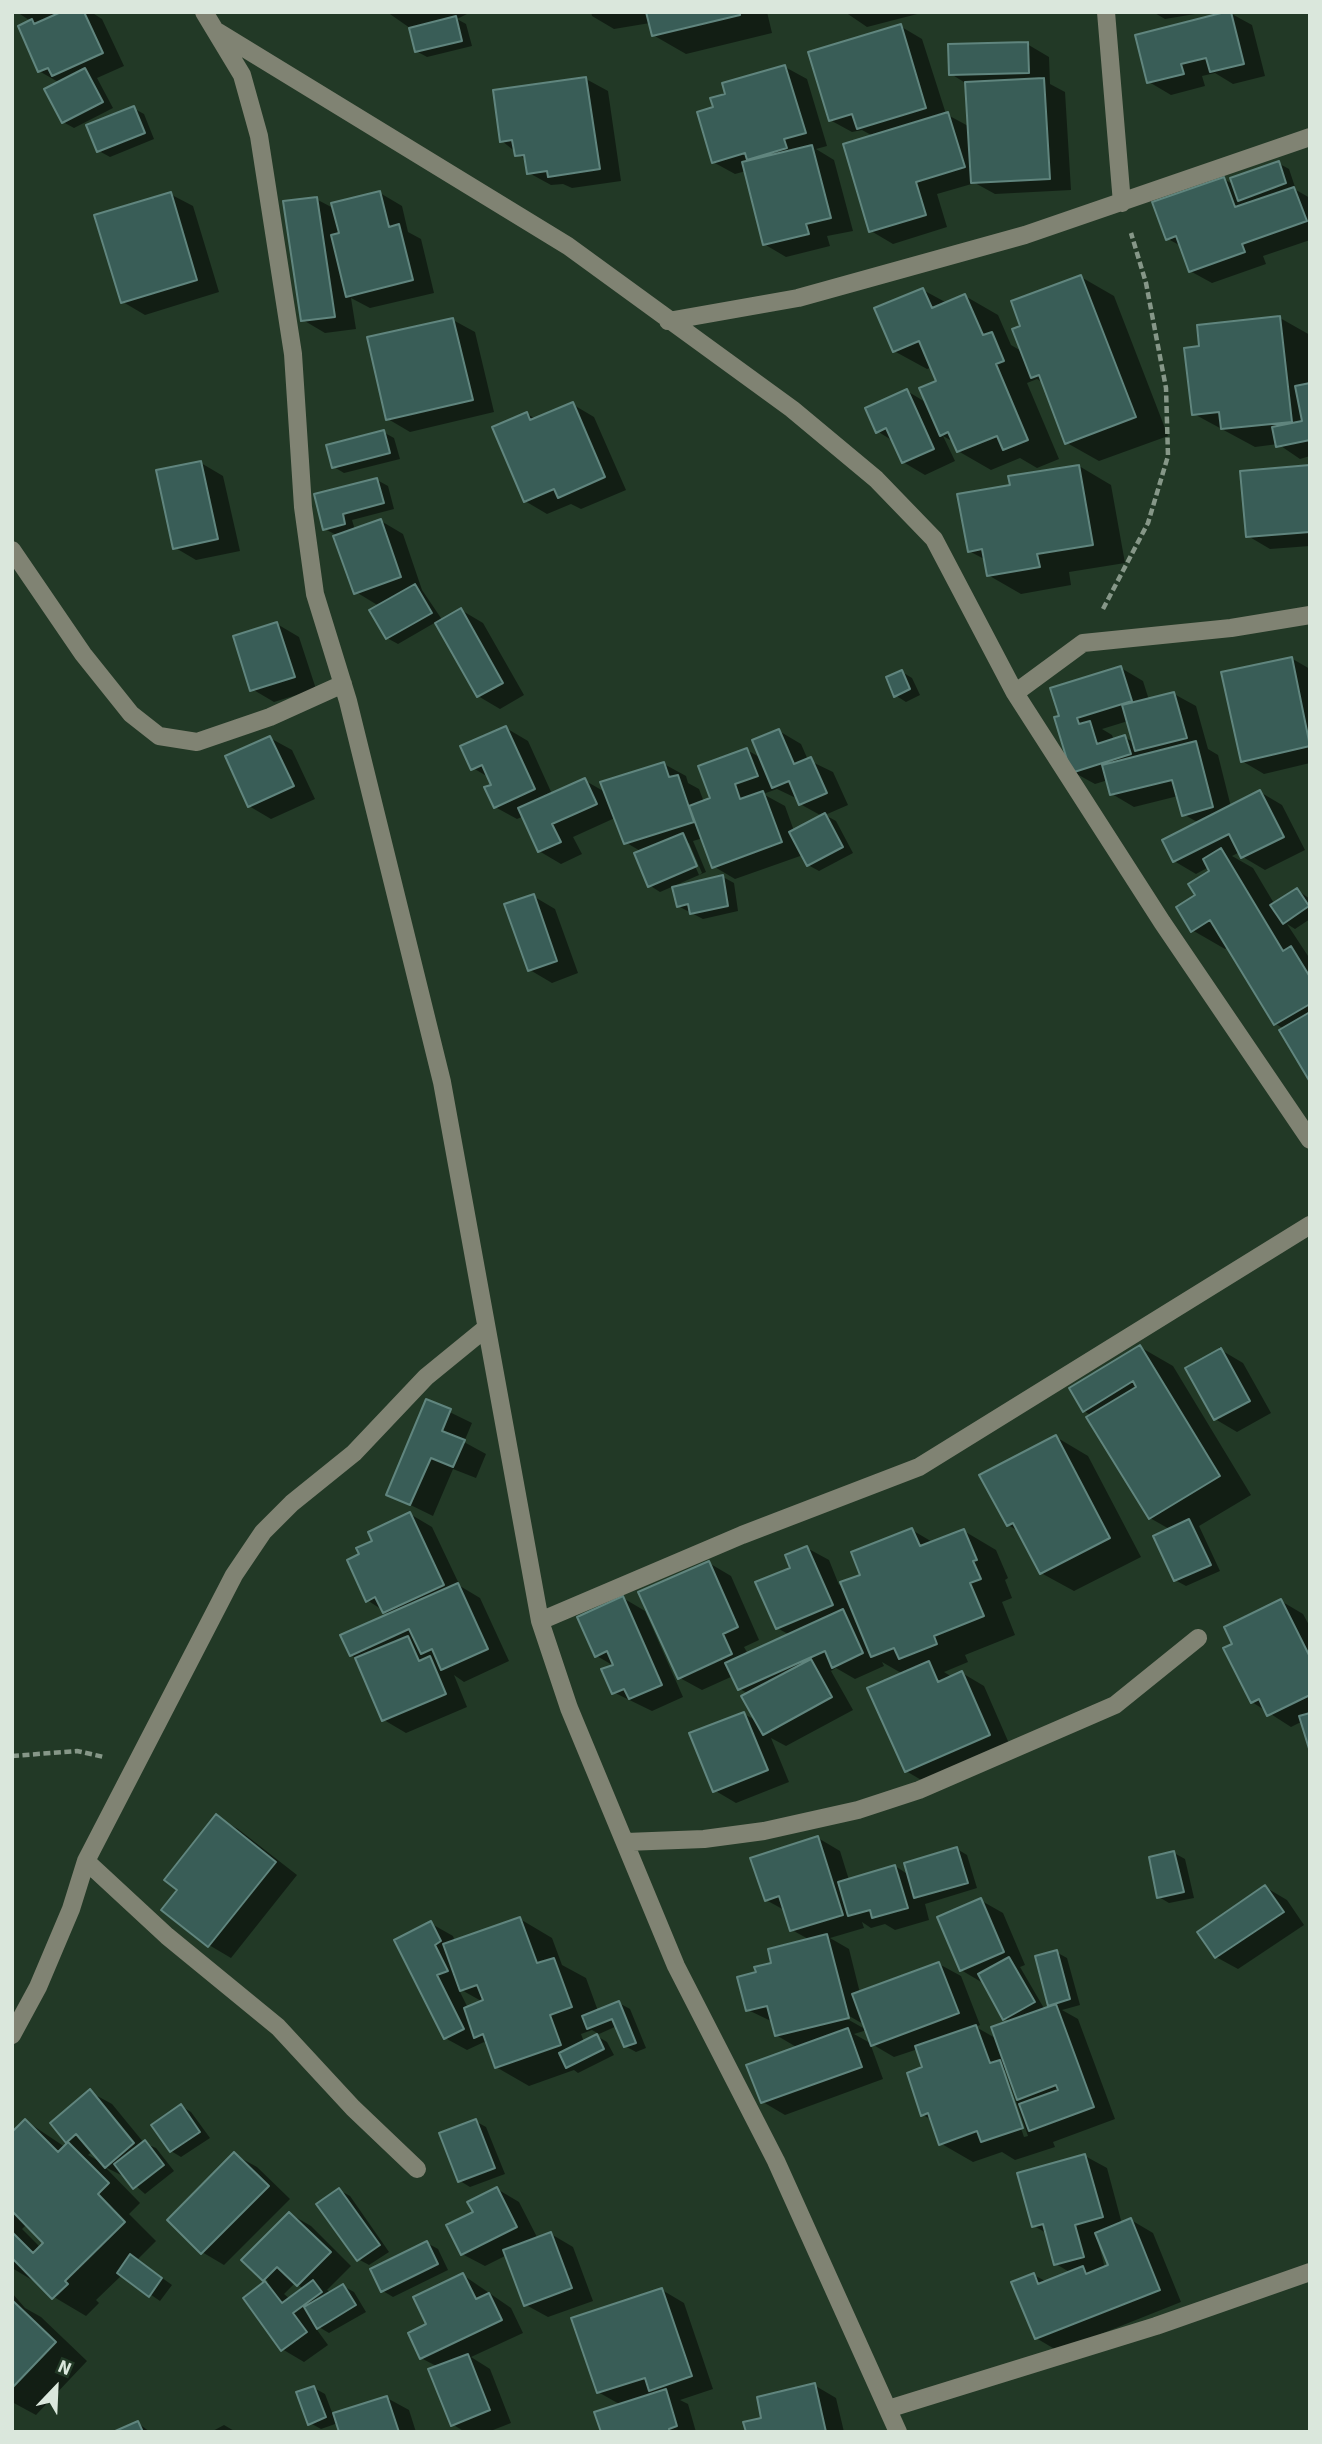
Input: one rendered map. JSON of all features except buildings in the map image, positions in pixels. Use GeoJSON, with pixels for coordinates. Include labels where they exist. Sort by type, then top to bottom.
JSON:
{"type":"FeatureCollection","features":[{"type":"Feature","properties":{"kind":"street"},"geometry":{"type":"LineString","coordinates":[[204,12],[242,75],[259,136],[293,354],[303,507],[315,594],[343,684],[442,1082],[540,1621],[569,1708],[676,1965],[776,2161],[898,2432]]}},
{"type":"Feature","properties":{"kind":"street"},"geometry":{"type":"LineString","coordinates":[[1106,12],[1122,203]]}},
{"type":"Feature","properties":{"kind":"street"},"geometry":{"type":"LineString","coordinates":[[218,32],[568,246],[792,409],[876,479],[934,538],[1015,692],[1161,922],[1310,1140]]}},
{"type":"Feature","properties":{"kind":"street"},"geometry":{"type":"LineString","coordinates":[[668,321],[799,298],[1025,235],[1310,137]]}},
{"type":"Feature","properties":{"kind":"street"},"geometry":{"type":"LineString","coordinates":[[12,550],[91,664],[131,714],[159,736],[197,742],[270,717],[343,684]]}},
{"type":"Feature","properties":{"kind":"street"},"geometry":{"type":"LineString","coordinates":[[1015,692],[1083,643],[1231,628],[1310,615]]}},
{"type":"Feature","properties":{"kind":"street"},"geometry":{"type":"LineString","coordinates":[[540,1621],[741,1535],[919,1467],[1310,1225]]}},
{"type":"Feature","properties":{"kind":"street"},"geometry":{"type":"LineString","coordinates":[[12,2035],[42,1976],[71,1909],[86,1861],[234,1575],[263,1532],[292,1503],[354,1453],[426,1377],[485,1328]]}},
{"type":"Feature","properties":{"kind":"street"},"geometry":{"type":"LineString","coordinates":[[626,1842],[704,1839],[764,1831],[858,1810],[919,1790],[1115,1705],[1198,1638]]}},
{"type":"Feature","properties":{"kind":"street"},"geometry":{"type":"LineString","coordinates":[[86,1861],[167,1936],[278,2027],[353,2108],[417,2169]]}},
{"type":"Feature","properties":{"kind":"street"},"geometry":{"type":"LineString","coordinates":[[888,2409],[1156,2326],[1310,2272]]}},
{"type":"Feature","properties":{"kind":"path"},"geometry":{"type":"LineString","coordinates":[[1083,643],[1127,569],[1148,523],[1168,456],[1166,388],[1146,283],[1122,203]]}},
{"type":"Feature","properties":{"kind":"path"},"geometry":{"type":"LineString","coordinates":[[12,1756],[76,1751],[136,1763]]}}]}
